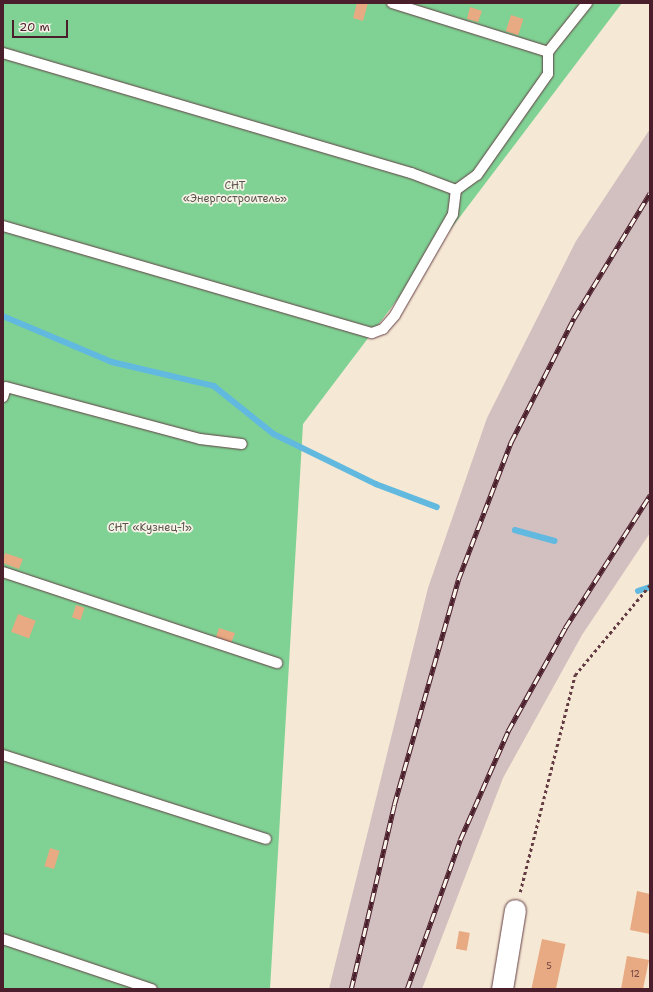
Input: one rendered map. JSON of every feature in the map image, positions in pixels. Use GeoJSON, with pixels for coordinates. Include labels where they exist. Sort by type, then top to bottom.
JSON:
{"type":"FeatureCollection","features":[{"type":"Feature","properties":{"kind":"street"},"geometry":{"type":"LineString","coordinates":[[502,989],[516,910]]}},
{"type":"Feature","properties":{"kind":"lane"},"geometry":{"type":"LineString","coordinates":[[392,3],[548,52]]}},
{"type":"Feature","properties":{"kind":"lane"},"geometry":{"type":"LineString","coordinates":[[3,226],[372,333],[383,329],[395,315],[453,214],[456,190],[477,175],[548,74],[548,52],[587,3]]}},
{"type":"Feature","properties":{"kind":"lane"},"geometry":{"type":"LineString","coordinates":[[3,53],[411,173],[456,190]]}},
{"type":"Feature","properties":{"kind":"lane"},"geometry":{"type":"LineString","coordinates":[[3,397],[6,387],[200,439],[242,444]]}},
{"type":"Feature","properties":{"kind":"lane"},"geometry":{"type":"LineString","coordinates":[[3,572],[277,663]]}},
{"type":"Feature","properties":{"kind":"lane"},"geometry":{"type":"LineString","coordinates":[[3,755],[266,840]]}},
{"type":"Feature","properties":{"kind":"lane"},"geometry":{"type":"LineString","coordinates":[[3,938],[152,989]]}},
{"type":"Feature","properties":{"kind":"path"},"geometry":{"type":"LineString","coordinates":[[516,910],[575,675],[650,585]]}},
{"type":"Feature","properties":{"kind":"shaded area"},"geometry":{"type":"Polygon","coordinates":[[[650,129],[650,533],[582,635],[503,778],[422,989],[329,989],[428,588],[487,418],[576,241],[650,129]]]}},
{"type":"Feature","properties":{"kind":"green space"},"geometry":{"type":"Polygon","coordinates":[[[3,3],[622,3],[303,424],[270,989],[3,989],[3,3]]]}},
{"type":"Feature","properties":{"kind":"building"},"geometry":{"type":"Polygon","coordinates":[[[357,3],[368,3],[363,21],[353,18],[357,3]]]}},
{"type":"Feature","properties":{"kind":"building"},"geometry":{"type":"Polygon","coordinates":[[[470,7],[482,11],[478,22],[467,19],[470,7]]]}},
{"type":"Feature","properties":{"kind":"building"},"geometry":{"type":"Polygon","coordinates":[[[511,15],[523,19],[518,35],[506,31],[511,15]]]}},
{"type":"Feature","properties":{"kind":"building"},"geometry":{"type":"Polygon","coordinates":[[[5,553],[23,559],[19,569],[3,563],[5,553]]]}},
{"type":"Feature","properties":{"kind":"building"},"geometry":{"type":"Polygon","coordinates":[[[76,605],[85,608],[81,620],[72,617],[76,605]]]}},
{"type":"Feature","properties":{"kind":"building"},"geometry":{"type":"Polygon","coordinates":[[[18,614],[36,621],[29,639],[11,632],[18,614]]]}},
{"type":"Feature","properties":{"kind":"building"},"geometry":{"type":"Polygon","coordinates":[[[219,628],[235,633],[231,643],[216,637],[219,628]]]}},
{"type":"Feature","properties":{"kind":"building"},"geometry":{"type":"Polygon","coordinates":[[[50,848],[60,851],[54,869],[44,866],[50,848]]]}},
{"type":"Feature","properties":{"kind":"building"},"geometry":{"type":"Polygon","coordinates":[[[637,891],[650,894],[650,934],[630,930],[637,891]]]}},
{"type":"Feature","properties":{"kind":"building"},"geometry":{"type":"Polygon","coordinates":[[[459,931],[470,933],[467,951],[456,949],[459,931]]]}},
{"type":"Feature","properties":{"kind":"building"},"geometry":{"type":"Polygon","coordinates":[[[542,939],[565,944],[556,989],[531,989],[542,939]]]}},
{"type":"Feature","properties":{"kind":"building"},"geometry":{"type":"Polygon","coordinates":[[[627,956],[649,960],[643,989],[621,989],[627,956]]]}},
{"type":"Feature","properties":{"kind":"waterway"},"geometry":{"type":"LineString","coordinates":[[3,316],[112,362],[214,386],[274,434],[376,484],[437,507]]}},
{"type":"Feature","properties":{"kind":"waterway"},"geometry":{"type":"LineString","coordinates":[[515,530],[555,541]]}},
{"type":"Feature","properties":{"kind":"waterway"},"geometry":{"type":"LineString","coordinates":[[638,591],[650,587]]}},
{"type":"Feature","properties":{"kind":"railway"},"geometry":{"type":"LineString","coordinates":[[351,989],[394,805],[458,580],[511,442],[574,318],[650,193]]}},
{"type":"Feature","properties":{"kind":"railway"},"geometry":{"type":"LineString","coordinates":[[407,989],[460,840],[508,731],[565,628],[650,495]]}},
{"type":"Feature","properties":{"kind":"park label","name":"СНТ «Энергостроитель»"},"geometry":{"type":"Point","coordinates":[235,193]}},
{"type":"Feature","properties":{"kind":"park label","name":"СНТ «Кузнец-1»"},"geometry":{"type":"Point","coordinates":[150,528]}}]}
